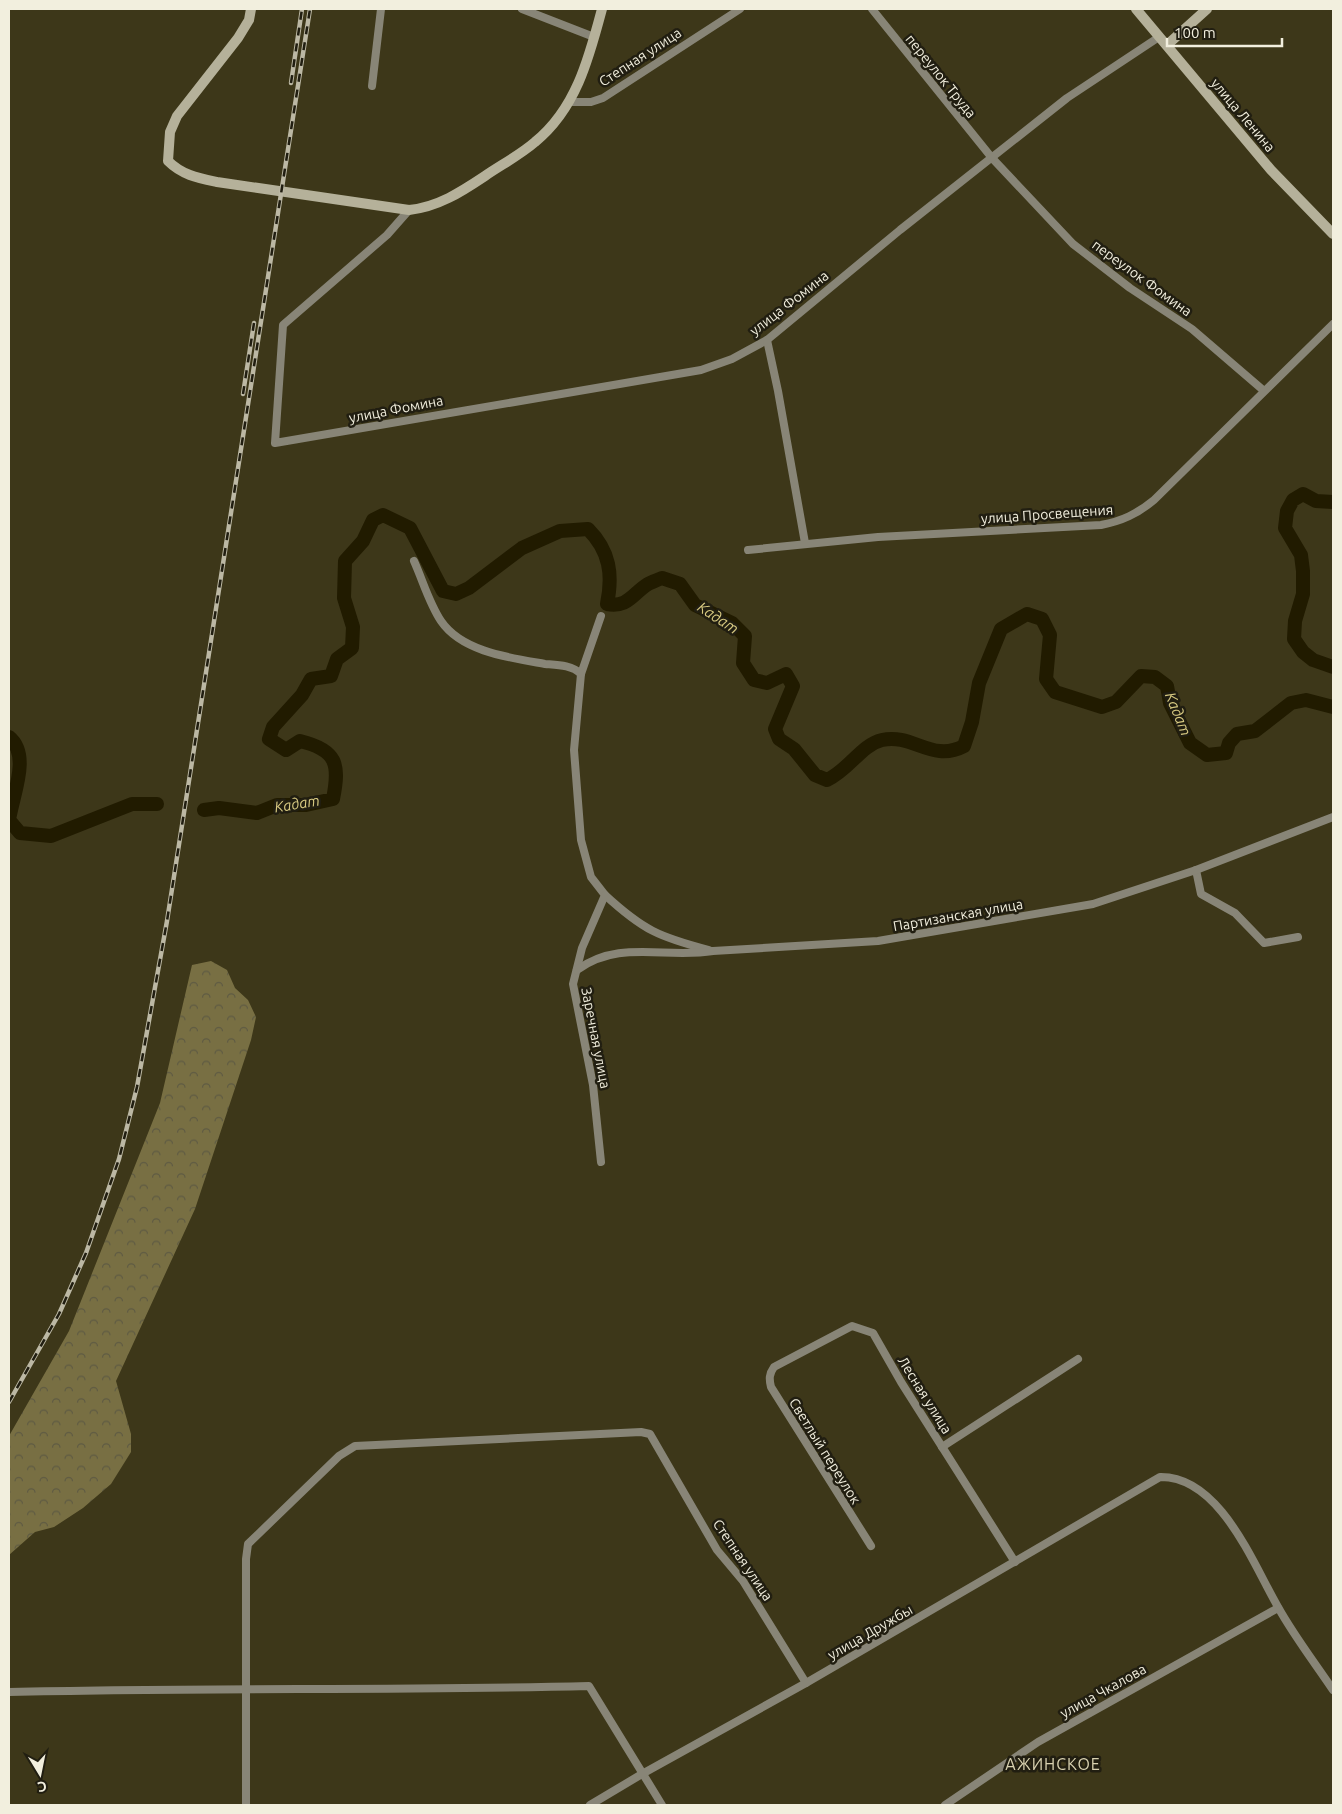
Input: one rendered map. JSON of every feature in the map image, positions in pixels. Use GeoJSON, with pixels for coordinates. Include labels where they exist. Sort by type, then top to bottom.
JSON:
{"type":"FeatureCollection","features":[{"type":"Feature","properties":{"kind":"street"},"geometry":{"type":"LineString","coordinates":[[251,9],[249,20],[238,38],[177,116],[170,132],[168,161],[178,170],[190,176],[216,182],[409,210],[434,205],[470,186],[534,143],[560,117],[570,102],[594,37],[602,9]]}},
{"type":"Feature","properties":{"kind":"street"},"geometry":{"type":"LineString","coordinates":[[372,86],[381,9]]}},
{"type":"Feature","properties":{"kind":"street"},"geometry":{"type":"LineString","coordinates":[[522,9],[594,37]]}},
{"type":"Feature","properties":{"kind":"street","name":"Степная улица"},"geometry":{"type":"LineString","coordinates":[[570,102],[591,102],[602,98],[740,9]]}},
{"type":"Feature","properties":{"kind":"street","name":"переулок Труда"},"geometry":{"type":"LineString","coordinates":[[872,9],[992,158]]}},
{"type":"Feature","properties":{"kind":"street","name":"улица Ленина"},"geometry":{"type":"LineString","coordinates":[[1136,9],[1271,170],[1333,234]]}},
{"type":"Feature","properties":{"kind":"street"},"geometry":{"type":"LineString","coordinates":[[1167,45],[1207,9]]}},
{"type":"Feature","properties":{"kind":"street","name":"улица Фомина"},"geometry":{"type":"LineString","coordinates":[[409,210],[387,235],[283,324],[275,443],[701,370],[732,359],[767,340],[1067,98],[1159,38]]}},
{"type":"Feature","properties":{"kind":"street","name":"переулок Фомина"},"geometry":{"type":"LineString","coordinates":[[992,158],[1073,244],[1130,288],[1192,329],[1264,390]]}},
{"type":"Feature","properties":{"kind":"street","name":"улица Просвещения"},"geometry":{"type":"LineString","coordinates":[[748,550],[878,537],[1092,526],[1121,521],[1138,514],[1154,500],[1333,324]]}},
{"type":"Feature","properties":{"kind":"street"},"geometry":{"type":"LineString","coordinates":[[767,340],[805,543]]}},
{"type":"Feature","properties":{"kind":"street"},"geometry":{"type":"LineString","coordinates":[[414,561],[442,622],[463,640],[503,656],[570,668],[581,674]]}},
{"type":"Feature","properties":{"kind":"street"},"geometry":{"type":"LineString","coordinates":[[601,616],[581,674],[582,680],[574,750],[581,840],[589,872],[605,895],[644,928],[669,939],[713,951]]}},
{"type":"Feature","properties":{"kind":"street","name":"Партизанская улица"},"geometry":{"type":"LineString","coordinates":[[577,970],[590,960],[620,952],[678,954],[878,942],[1093,904],[1196,870],[1333,817]]}},
{"type":"Feature","properties":{"kind":"street"},"geometry":{"type":"LineString","coordinates":[[1196,870],[1200,894],[1235,913],[1259,939],[1270,944],[1298,938]]}},
{"type":"Feature","properties":{"kind":"street","name":"Заречная улица"},"geometry":{"type":"LineString","coordinates":[[601,1162],[593,1085],[574,994],[574,977],[582,948],[605,895]]}},
{"type":"Feature","properties":{"kind":"street","name":"Лесная улица"},"geometry":{"type":"LineString","coordinates":[[774,1367],[852,1326],[873,1333],[1015,1562]]}},
{"type":"Feature","properties":{"kind":"street"},"geometry":{"type":"LineString","coordinates":[[942,1447],[1078,1359]]}},
{"type":"Feature","properties":{"kind":"street","name":"Светлый переулок"},"geometry":{"type":"LineString","coordinates":[[774,1367],[770,1374],[771,1387],[871,1546]]}},
{"type":"Feature","properties":{"kind":"street","name":"Степная улица"},"geometry":{"type":"LineString","coordinates":[[246,1691],[246,1559],[248,1544],[346,1450],[365,1445],[641,1432],[650,1434],[717,1550],[742,1581],[806,1683]]}},
{"type":"Feature","properties":{"kind":"street","name":"улица Дружбы"},"geometry":{"type":"LineString","coordinates":[[590,1805],[806,1683],[1160,1477],[1173,1477],[1184,1481],[1216,1506],[1242,1540],[1278,1608]]}},
{"type":"Feature","properties":{"kind":"street"},"geometry":{"type":"LineString","coordinates":[[1278,1608],[1333,1690]]}},
{"type":"Feature","properties":{"kind":"street","name":"улица Чкалова"},"geometry":{"type":"LineString","coordinates":[[945,1805],[1038,1742],[1278,1608]]}},
{"type":"Feature","properties":{"kind":"street"},"geometry":{"type":"LineString","coordinates":[[9,1692],[156,1688],[246,1691],[589,1686],[662,1805]]}},
{"type":"Feature","properties":{"kind":"street"},"geometry":{"type":"LineString","coordinates":[[246,1691],[246,1805]]}},
{"type":"Feature","properties":{"kind":"green space"},"geometry":{"type":"Polygon","coordinates":[[[211,961],[227,970],[235,988],[248,1000],[256,1017],[251,1040],[195,1209],[116,1381],[131,1434],[131,1452],[111,1484],[83,1508],[54,1527],[35,1532],[9,1555],[9,1436],[69,1331],[160,1103],[192,965],[211,961]]]}},
{"type":"Feature","properties":{"kind":"waterway","name":"Кадат"},"geometry":{"type":"LineString","coordinates":[[1333,502],[1316,501],[1303,494],[1293,500],[1287,511],[1285,528],[1301,555],[1303,571],[1303,594],[1295,621],[1294,639],[1303,652],[1313,660],[1333,667]]}},
{"type":"Feature","properties":{"kind":"waterway","name":"Кадат"},"geometry":{"type":"LineString","coordinates":[[204,810],[219,808],[257,813],[277,805],[306,805],[333,799],[336,776],[333,760],[329,754],[322,749],[300,741],[286,750],[269,739],[273,727],[302,695],[311,679],[331,676],[337,659],[352,648],[353,627],[344,598],[345,561],[363,541],[373,520],[383,515],[410,528],[443,591],[456,594],[469,588],[522,548],[560,531],[588,529],[601,546],[608,564],[610,583],[607,604],[614,605],[625,602],[648,584],[662,578],[680,584],[695,605],[732,623],[745,636],[743,663],[754,680],[767,683],[786,674],[793,686],[775,729],[779,739],[794,749],[815,775],[827,780],[842,770],[861,752],[882,740],[903,740],[932,750],[942,751],[964,746],[972,722],[979,683],[1001,629],[1027,614],[1042,619],[1050,635],[1046,679],[1055,692],[1102,707],[1116,702],[1141,676],[1155,677],[1167,686],[1170,703],[1190,743],[1207,755],[1226,753],[1229,743],[1237,734],[1255,731],[1291,703],[1306,700],[1333,707]]}},
{"type":"Feature","properties":{"kind":"waterway","name":"Кадат"},"geometry":{"type":"LineString","coordinates":[[9,737],[19,754],[20,764],[9,820],[20,833],[51,836],[132,804],[157,804]]}},
{"type":"Feature","properties":{"kind":"railway"},"geometry":{"type":"LineString","coordinates":[[291,83],[302,9]]}},
{"type":"Feature","properties":{"kind":"railway"},"geometry":{"type":"LineString","coordinates":[[9,1402],[59,1314],[86,1253],[119,1159],[137,1087],[167,921],[310,9]]}},
{"type":"Feature","properties":{"kind":"railway"},"geometry":{"type":"LineString","coordinates":[[243,394],[254,323]]}},
{"type":"Feature","properties":{"kind":"district","name":"АЖИНСКОЕ"},"geometry":{"type":"Point","coordinates":[1053,1764]}}]}
